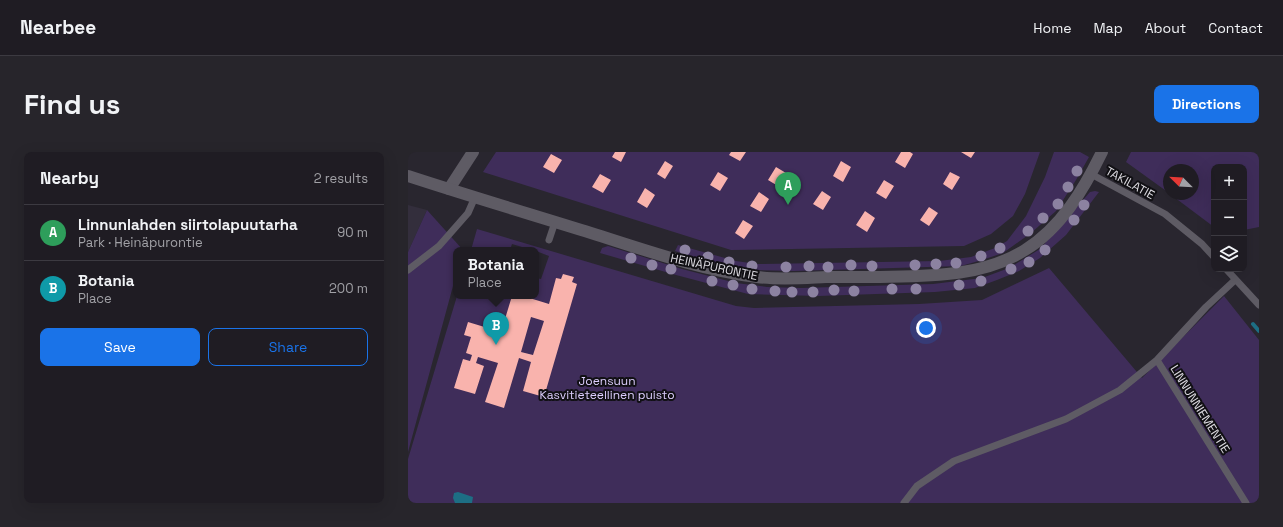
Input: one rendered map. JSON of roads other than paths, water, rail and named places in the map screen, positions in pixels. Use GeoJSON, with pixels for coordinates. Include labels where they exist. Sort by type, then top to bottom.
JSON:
{"type":"FeatureCollection","features":[{"type":"Feature","properties":{"kind":"street"},"geometry":{"type":"LineString","coordinates":[[449,188],[473,152]]}},
{"type":"Feature","properties":{"kind":"street","name":"HEINÄPURONTIE"},"geometry":{"type":"LineString","coordinates":[[408,176],[668,257],[735,274],[760,277],[792,278],[934,276],[981,269],[1026,250],[1061,219],[1078,196],[1102,152]]}},
{"type":"Feature","properties":{"kind":"lane","name":"TAKILATIE"},"geometry":{"type":"LineString","coordinates":[[1091,174],[1165,214],[1202,244],[1211,254]]}},
{"type":"Feature","properties":{"kind":"lane"},"geometry":{"type":"LineString","coordinates":[[408,270],[439,246],[468,214],[475,197]]}},
{"type":"Feature","properties":{"kind":"lane"},"geometry":{"type":"LineString","coordinates":[[549,240],[555,222]]}},
{"type":"Feature","properties":{"kind":"lane"},"geometry":{"type":"LineString","coordinates":[[1228,272],[1259,305]]}},
{"type":"Feature","properties":{"kind":"lane","name":"LINNUNNIEMENTIE"},"geometry":{"type":"LineString","coordinates":[[1235,280],[1206,307],[1157,360],[1246,503]]}},
{"type":"Feature","properties":{"kind":"lane"},"geometry":{"type":"LineString","coordinates":[[904,503],[917,486],[954,461],[1066,419],[1120,390],[1157,360]]}},
{"type":"Feature","properties":{"kind":"water"},"geometry":{"type":"Polygon","coordinates":[[[458,492],[473,497],[472,503],[455,503],[453,498],[454,493],[458,492]]]}},
{"type":"Feature","properties":{"kind":"waterway"},"geometry":{"type":"LineString","coordinates":[[1253,324],[1259,331]]}},
{"type":"Feature","properties":{"kind":"place","name":"Linnunlahden siirtolapuutarha"},"geometry":{"type":"Point","coordinates":[788,205]}},
{"type":"Feature","properties":{"kind":"place","name":"Botania"},"geometry":{"type":"Point","coordinates":[496,345]}},
{"type":"Feature","properties":{"kind":"park label","name":"Joensuun Kasvitieteellinen puisto"},"geometry":{"type":"Point","coordinates":[607,388]}}]}
